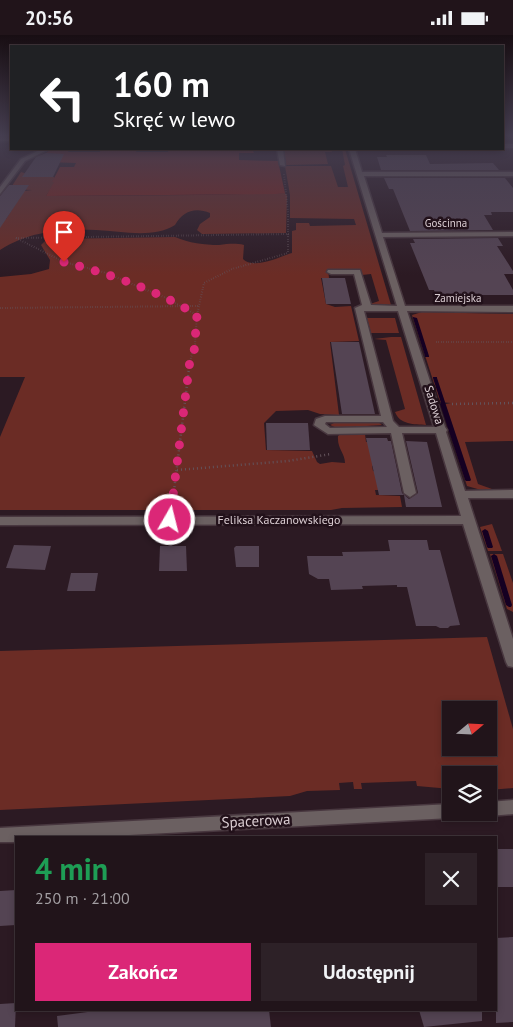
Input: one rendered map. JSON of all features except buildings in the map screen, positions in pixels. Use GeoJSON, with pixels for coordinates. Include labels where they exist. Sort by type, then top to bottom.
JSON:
{"type":"FeatureCollection","features":[{"type":"Feature","properties":{"kind":"street","name":"Sadowa"},"geometry":{"type":"LineString","coordinates":[[364,182],[468,520],[507,625],[513,662]]}},
{"type":"Feature","properties":{"kind":"street"},"geometry":{"type":"LineString","coordinates":[[0,183],[8,183]]}},
{"type":"Feature","properties":{"kind":"street"},"geometry":{"type":"LineString","coordinates":[[0,191],[8,183]]}},
{"type":"Feature","properties":{"kind":"street","name":"Gościnna"},"geometry":{"type":"LineString","coordinates":[[380,235],[513,234]]}},
{"type":"Feature","properties":{"kind":"street"},"geometry":{"type":"LineString","coordinates":[[331,272],[357,272],[367,308],[359,308],[386,419],[396,430],[410,493]]}},
{"type":"Feature","properties":{"kind":"street","name":"Zamiejska"},"geometry":{"type":"LineString","coordinates":[[367,308],[513,309]]}},
{"type":"Feature","properties":{"kind":"street"},"geometry":{"type":"LineString","coordinates":[[386,419],[325,419],[320,421],[319,425],[328,431],[442,431]]}},
{"type":"Feature","properties":{"kind":"street"},"geometry":{"type":"LineString","coordinates":[[461,495],[513,494]]}},
{"type":"Feature","properties":{"kind":"street","name":"Feliksa Kaczanowskiego"},"geometry":{"type":"LineString","coordinates":[[0,521],[468,520]]}},
{"type":"Feature","properties":{"kind":"street"},"geometry":{"type":"LineString","coordinates":[[497,808],[513,807]]}},
{"type":"Feature","properties":{"kind":"street","name":"Spacerowa"},"geometry":{"type":"LineString","coordinates":[[0,835],[442,811]]}},
{"type":"Feature","properties":{"kind":"path"},"geometry":{"type":"LineString","coordinates":[[170,520],[190,360],[194,353],[197,315],[204,294],[204,283],[232,269],[288,253],[288,195],[285,182]]}},
{"type":"Feature","properties":{"kind":"path"},"geometry":{"type":"LineString","coordinates":[[197,315],[182,306],[103,272],[64,262],[16,238],[289,234]]}},
{"type":"Feature","properties":{"kind":"path"},"geometry":{"type":"LineString","coordinates":[[0,308],[200,306]]}},
{"type":"Feature","properties":{"kind":"path"},"geometry":{"type":"LineString","coordinates":[[436,342],[513,342]]}},
{"type":"Feature","properties":{"kind":"path"},"geometry":{"type":"LineString","coordinates":[[452,404],[513,403]]}},
{"type":"Feature","properties":{"kind":"path"},"geometry":{"type":"LineString","coordinates":[[177,470],[288,461],[331,454]]}},
{"type":"Feature","properties":{"kind":"shaded area"},"geometry":{"type":"Polygon","coordinates":[[[14,182],[55,182],[46,196],[285,193],[287,196],[286,233],[202,234],[197,230],[200,224],[210,217],[210,213],[194,210],[182,216],[175,225],[157,232],[58,231],[34,235],[0,250],[0,219],[6,219],[24,191],[32,190],[10,189],[14,182]]]}},
{"type":"Feature","properties":{"kind":"shaded area"},"geometry":{"type":"Polygon","coordinates":[[[54,182],[283,182],[285,193],[276,194],[46,196],[54,182]]]}},
{"type":"Feature","properties":{"kind":"shaded area"},"geometry":{"type":"Polygon","coordinates":[[[288,182],[336,182],[338,187],[348,187],[347,182],[355,182],[391,305],[370,304],[379,301],[371,274],[362,275],[360,269],[328,269],[329,278],[321,278],[326,304],[335,307],[351,306],[359,341],[330,342],[339,415],[320,414],[308,410],[276,411],[264,423],[266,450],[312,451],[317,462],[320,464],[332,462],[345,463],[338,436],[342,433],[365,434],[366,442],[370,442],[374,465],[372,466],[373,471],[377,472],[380,490],[375,490],[376,495],[400,496],[402,507],[342,508],[331,510],[0,510],[0,437],[25,377],[0,377],[0,277],[31,274],[49,269],[50,260],[41,245],[46,240],[53,239],[175,237],[202,244],[241,244],[244,245],[243,259],[247,262],[266,262],[292,253],[292,231],[296,230],[296,223],[309,223],[310,226],[356,225],[354,219],[290,218],[288,182]]]}},
{"type":"Feature","properties":{"kind":"shaded area"},"geometry":{"type":"Polygon","coordinates":[[[422,312],[513,314],[513,441],[465,442],[478,484],[492,489],[513,489],[481,490],[467,486],[441,405],[451,403],[440,402],[412,315],[422,312]]]}},
{"type":"Feature","properties":{"kind":"shaded area"},"geometry":{"type":"Polygon","coordinates":[[[367,318],[395,318],[399,333],[371,333],[367,318]]]}},
{"type":"Feature","properties":{"kind":"shaded area"},"geometry":{"type":"Polygon","coordinates":[[[401,337],[426,425],[404,422],[395,412],[405,409],[386,340],[374,339],[401,337]]]}},
{"type":"Feature","properties":{"kind":"shaded area"},"geometry":{"type":"Polygon","coordinates":[[[378,422],[382,425],[337,428],[330,425],[334,423],[378,422]]]}},
{"type":"Feature","properties":{"kind":"shaded area"},"geometry":{"type":"Polygon","coordinates":[[[492,524],[502,551],[488,551],[480,527],[492,524]]]}},
{"type":"Feature","properties":{"kind":"shaded area"},"geometry":{"type":"Polygon","coordinates":[[[490,554],[503,554],[513,583],[513,612],[507,609],[490,554]]]}},
{"type":"Feature","properties":{"kind":"shaded area"},"geometry":{"type":"Polygon","coordinates":[[[487,637],[513,729],[513,788],[497,789],[497,766],[442,766],[442,788],[417,786],[416,781],[361,783],[362,789],[354,789],[353,782],[339,783],[340,790],[307,791],[290,796],[0,810],[0,651],[487,637]]]}},
{"type":"Feature","properties":{"kind":"waterway"},"geometry":{"type":"LineString","coordinates":[[415,318],[427,356]]}},
{"type":"Feature","properties":{"kind":"waterway"},"geometry":{"type":"LineString","coordinates":[[435,378],[443,402]]}},
{"type":"Feature","properties":{"kind":"waterway"},"geometry":{"type":"LineString","coordinates":[[443,404],[468,480]]}},
{"type":"Feature","properties":{"kind":"waterway"},"geometry":{"type":"LineString","coordinates":[[485,531],[490,547]]}},
{"type":"Feature","properties":{"kind":"waterway"},"geometry":{"type":"LineString","coordinates":[[494,556],[509,605]]}},
{"type":"Feature","properties":{"kind":"route"},"geometry":{"type":"LineString","coordinates":[[64,262],[103,272],[166,298],[197,315],[194,353],[190,360],[170,520]]}}]}
